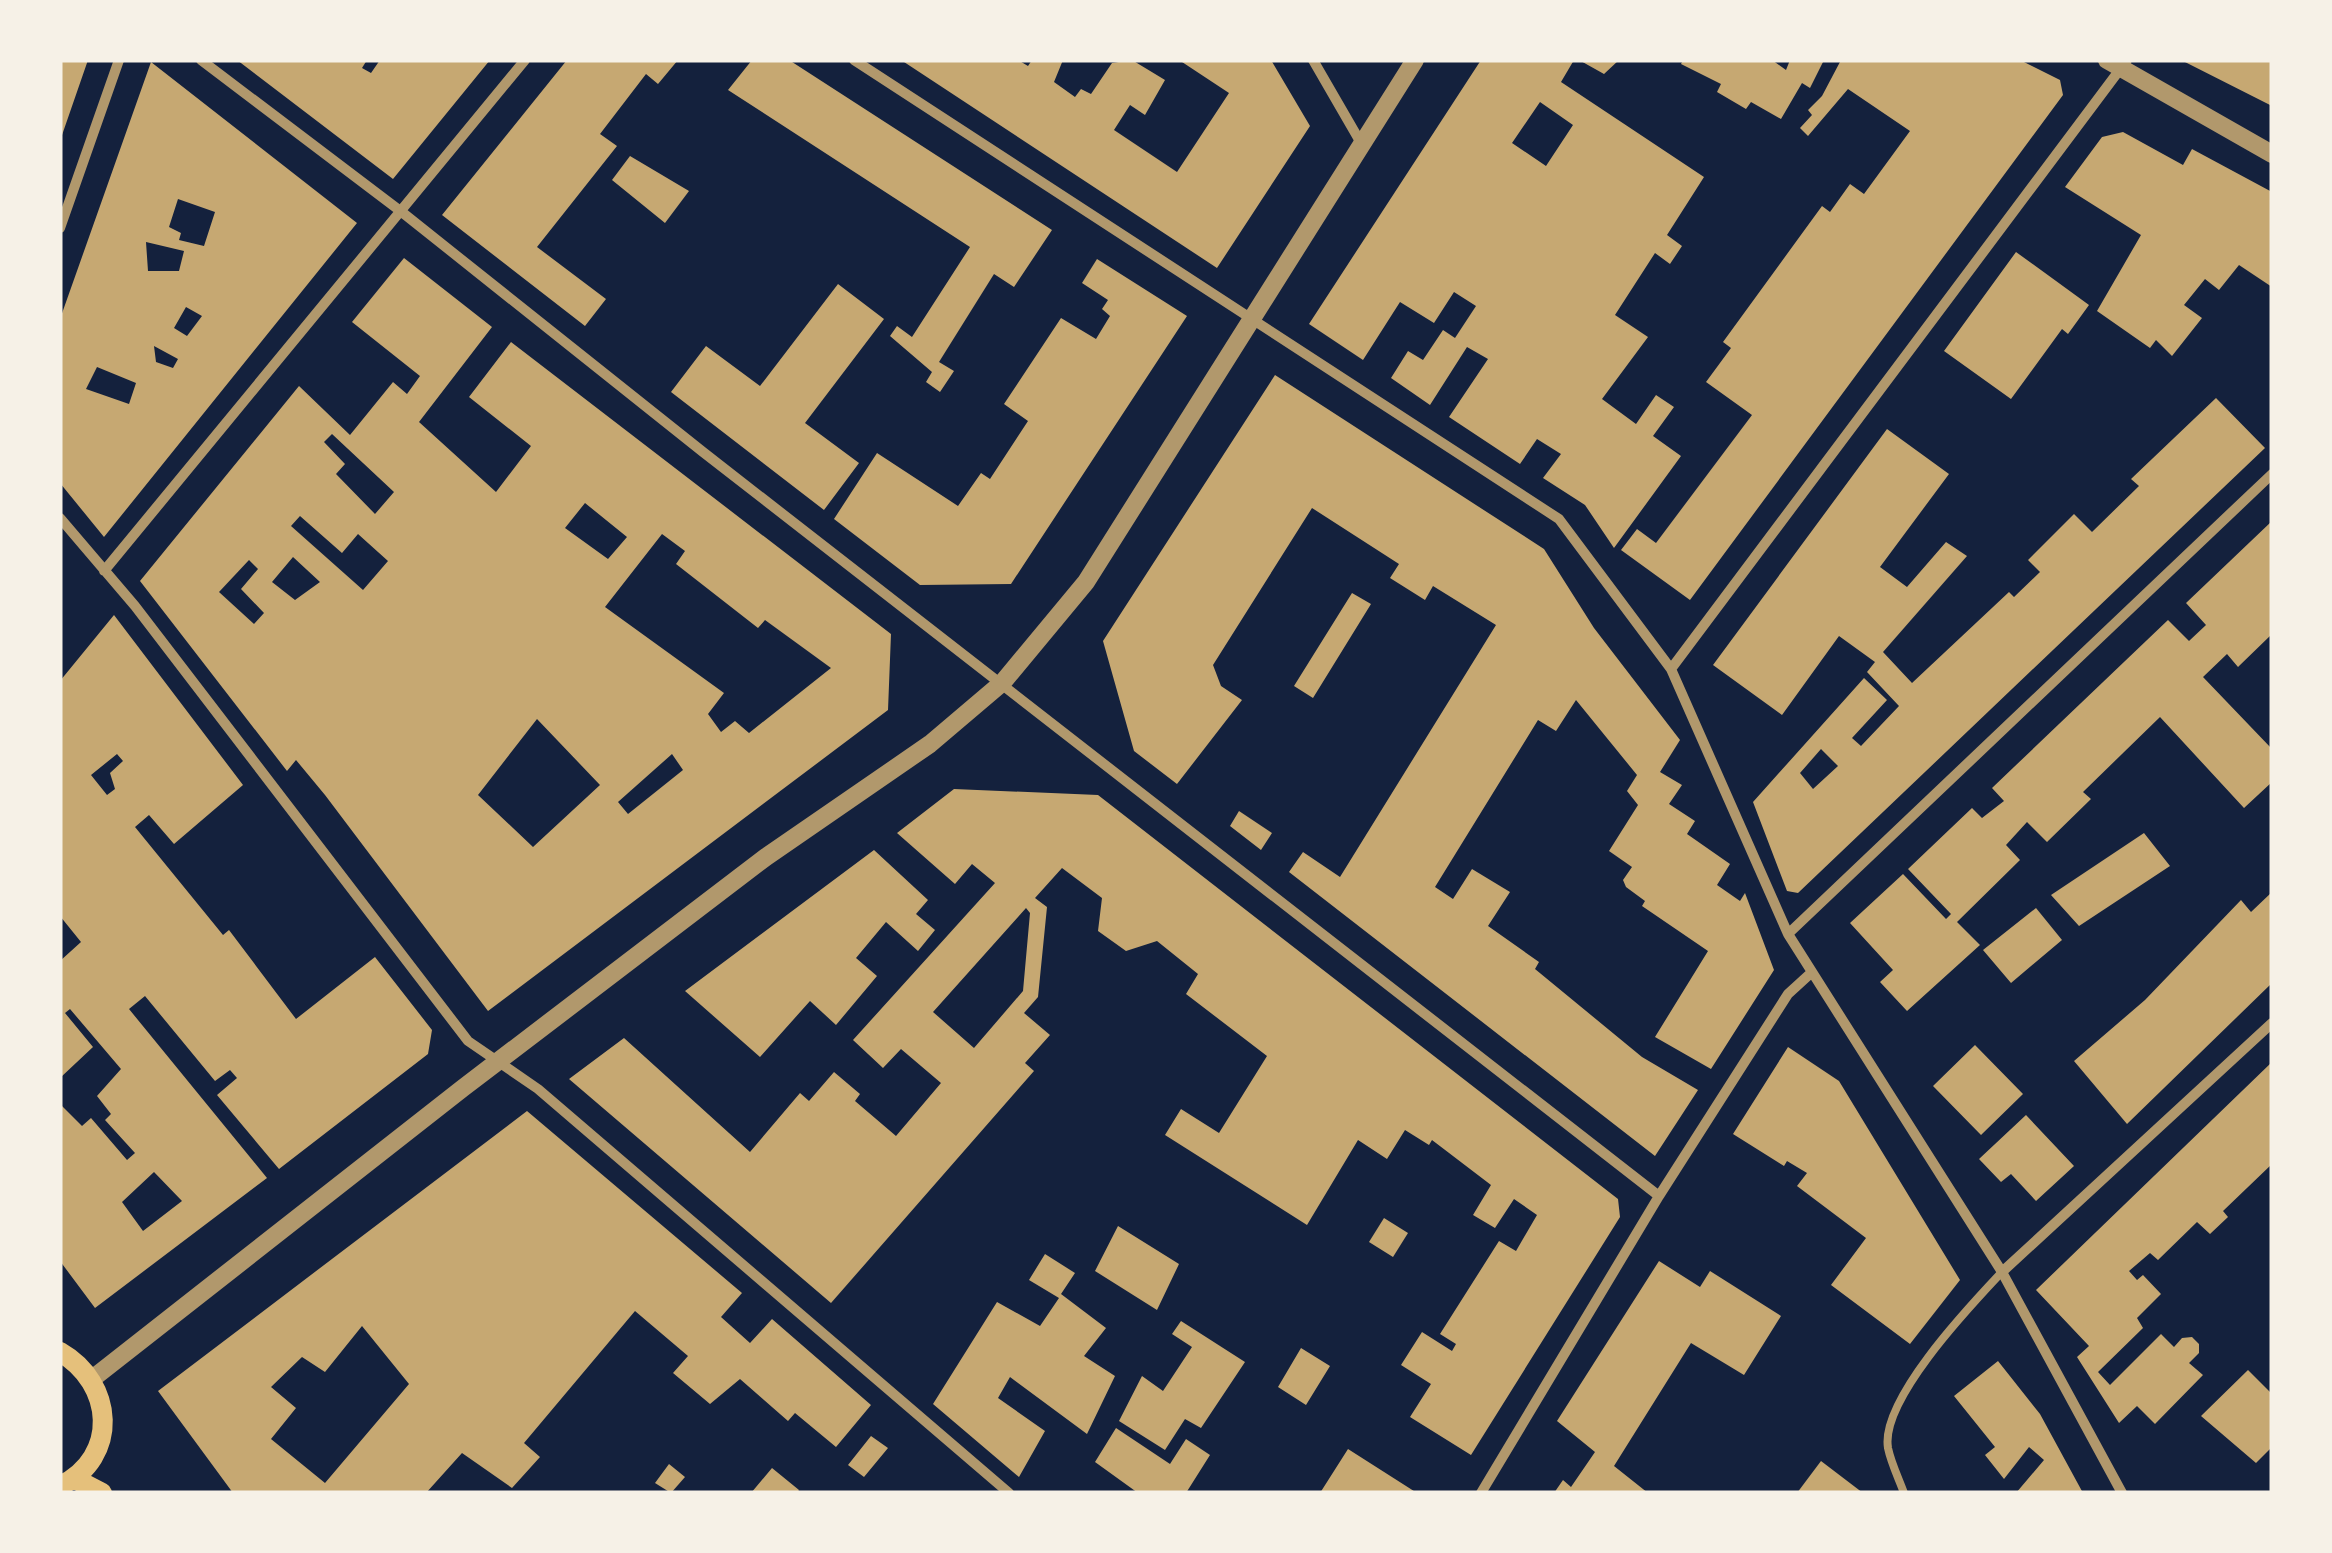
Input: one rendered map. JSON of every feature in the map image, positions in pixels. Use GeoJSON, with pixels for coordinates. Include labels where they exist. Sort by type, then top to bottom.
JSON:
{"type":"FeatureCollection","features":[{"type":"Feature","properties":{"kind":"main road"},"geometry":{"type":"LineString","coordinates":[[60,1352],[92,1378],[104,1421],[101,1443],[91,1463],[68,1483]]}},
{"type":"Feature","properties":{"kind":"main road"},"geometry":{"type":"LineString","coordinates":[[68,1483],[102,1493]]}},
{"type":"Feature","properties":{"kind":"street"},"geometry":{"type":"LineString","coordinates":[[60,228],[119,60]]}},
{"type":"Feature","properties":{"kind":"street"},"geometry":{"type":"LineString","coordinates":[[202,60],[1659,1196]]}},
{"type":"Feature","properties":{"kind":"street"},"geometry":{"type":"LineString","coordinates":[[104,571],[403,213],[524,60]]}},
{"type":"Feature","properties":{"kind":"street"},"geometry":{"type":"LineString","coordinates":[[854,60],[1559,520],[1672,669],[1788,934],[2002,1272],[2122,1493]]}},
{"type":"Feature","properties":{"kind":"street"},"geometry":{"type":"LineString","coordinates":[[1313,60],[1361,143]]}},
{"type":"Feature","properties":{"kind":"street"},"geometry":{"type":"LineString","coordinates":[[92,1378],[766,858],[930,744],[1003,682],[1086,582],[1415,60]]}},
{"type":"Feature","properties":{"kind":"street"},"geometry":{"type":"LineString","coordinates":[[1672,669],[2119,62],[2272,154]]}},
{"type":"Feature","properties":{"kind":"street"},"geometry":{"type":"LineString","coordinates":[[1788,934],[2272,474]]}},
{"type":"Feature","properties":{"kind":"street"},"geometry":{"type":"LineString","coordinates":[[60,518],[468,1041],[538,1088],[1009,1493]]}},
{"type":"Feature","properties":{"kind":"street"},"geometry":{"type":"LineString","coordinates":[[1481,1493],[1659,1196],[1788,994],[1811,972]]}},
{"type":"Feature","properties":{"kind":"street"},"geometry":{"type":"LineString","coordinates":[[2002,1272],[2272,1024]]}},
{"type":"Feature","properties":{"kind":"lane"},"geometry":{"type":"LineString","coordinates":[[1904,1493],[1887,1444],[1905,1393],[1948,1330],[2002,1272]]}},
{"type":"Feature","properties":{"kind":"building"},"geometry":{"type":"Polygon","coordinates":[[[60,60],[88,60],[61,138],[60,138],[60,60]]]}},
{"type":"Feature","properties":{"kind":"building"},"geometry":{"type":"Polygon","coordinates":[[[237,60],[367,60],[362,68],[371,73],[380,60],[490,60],[393,179],[237,60]]]}},
{"type":"Feature","properties":{"kind":"building"},"geometry":{"type":"Polygon","coordinates":[[[567,60],[678,60],[658,84],[646,74],[600,134],[617,146],[537,247],[606,299],[585,326],[442,215],[567,60]]]}},
{"type":"Feature","properties":{"kind":"building"},"geometry":{"type":"Polygon","coordinates":[[[752,60],[789,60],[1052,230],[1014,287],[994,274],[939,362],[954,371],[940,392],[926,382],[932,372],[890,336],[897,326],[912,337],[970,247],[728,90],[752,60]]]}},
{"type":"Feature","properties":{"kind":"building"},"geometry":{"type":"Polygon","coordinates":[[[901,60],[1018,60],[1028,66],[1032,60],[1063,60],[1054,82],[1075,97],[1081,89],[1091,94],[1112,63],[1132,60],[1165,80],[1145,115],[1130,105],[1114,130],[1177,172],[1229,93],[1179,60],[1271,60],[1310,126],[1217,268],[901,60]]]}},
{"type":"Feature","properties":{"kind":"building"},"geometry":{"type":"Polygon","coordinates":[[[1481,60],[1574,60],[1561,82],[1704,177],[1667,235],[1682,246],[1670,264],[1655,253],[1615,315],[1648,337],[1602,399],[1636,424],[1656,395],[1674,407],[1653,436],[1681,456],[1614,548],[1585,505],[1543,478],[1561,454],[1537,439],[1520,464],[1449,417],[1488,359],[1467,347],[1430,405],[1391,378],[1408,351],[1423,360],[1443,330],[1455,338],[1476,306],[1454,292],[1434,323],[1400,302],[1363,360],[1309,324],[1481,60]],[[1540,102],[1512,143],[1546,166],[1573,125],[1540,102]]]}},
{"type":"Feature","properties":{"kind":"building"},"geometry":{"type":"Polygon","coordinates":[[[1579,60],[1619,60],[1604,74],[1579,60]]]}},
{"type":"Feature","properties":{"kind":"building"},"geometry":{"type":"Polygon","coordinates":[[[1683,60],[1772,60],[1786,70],[1790,60],[1824,60],[1810,88],[1802,83],[1781,119],[1751,102],[1746,109],[1717,92],[1721,84],[1681,64],[1683,60]]]}},
{"type":"Feature","properties":{"kind":"building"},"geometry":{"type":"Polygon","coordinates":[[[1841,60],[2020,60],[2060,80],[2063,95],[1690,600],[1621,550],[1637,529],[1656,543],[1752,415],[1706,382],[1731,348],[1723,342],[1822,206],[1830,212],[1850,184],[1864,194],[1910,131],[1848,89],[1808,136],[1800,128],[1812,115],[1808,110],[1822,96],[1841,60]]]}},
{"type":"Feature","properties":{"kind":"building"},"geometry":{"type":"Polygon","coordinates":[[[2181,60],[2272,60],[2272,106],[2181,60]]]}},
{"type":"Feature","properties":{"kind":"building"},"geometry":{"type":"Polygon","coordinates":[[[151,62],[357,223],[104,537],[60,483],[60,319],[151,62]],[[178,199],[169,227],[181,233],[179,240],[204,246],[215,212],[178,199]],[[146,242],[148,271],[179,271],[184,251],[146,242]],[[186,307],[174,328],[187,336],[202,316],[186,307]],[[154,346],[156,362],[173,368],[178,359],[154,346]],[[97,367],[86,389],[129,404],[136,383],[97,367]]]}},
{"type":"Feature","properties":{"kind":"building"},"geometry":{"type":"Polygon","coordinates":[[[2123,132],[2183,165],[2192,149],[2272,192],[2272,287],[2239,265],[2219,290],[2205,279],[2184,305],[2202,318],[2172,356],[2156,340],[2150,348],[2097,311],[2141,235],[2065,187],[2102,137],[2123,132]]]}},
{"type":"Feature","properties":{"kind":"building"},"geometry":{"type":"Polygon","coordinates":[[[630,156],[689,191],[665,223],[612,180],[630,156]]]}},
{"type":"Feature","properties":{"kind":"building"},"geometry":{"type":"Polygon","coordinates":[[[2016,252],[2089,305],[2068,334],[2062,329],[2011,399],[1944,351],[2016,252]]]}},
{"type":"Feature","properties":{"kind":"building"},"geometry":{"type":"Polygon","coordinates":[[[404,258],[492,327],[419,422],[496,492],[531,446],[469,397],[511,342],[891,634],[888,710],[488,1011],[325,795],[296,760],[287,771],[140,581],[299,386],[350,435],[393,382],[407,394],[420,376],[352,322],[404,258]],[[332,434],[324,442],[345,464],[336,474],[375,514],[394,492],[332,434]],[[585,503],[565,528],[608,559],[627,537],[585,503]],[[300,516],[291,526],[363,590],[388,561],[358,534],[342,553],[300,516]],[[662,534],[605,607],[724,693],[708,714],[721,732],[735,721],[749,733],[831,668],[765,620],[758,628],[676,564],[685,551],[662,534]],[[293,557],[272,582],[295,600],[320,582],[293,557]],[[249,560],[219,592],[254,624],[264,613],[241,589],[258,569],[249,560]],[[537,719],[478,795],[533,847],[600,785],[537,719]],[[672,754],[618,802],[628,814],[683,770],[672,754]]]}},
{"type":"Feature","properties":{"kind":"building"},"geometry":{"type":"Polygon","coordinates":[[[1097,259],[1187,316],[1011,584],[920,585],[834,519],[877,453],[958,506],[981,473],[990,479],[1028,421],[1004,404],[1061,318],[1096,339],[1110,316],[1102,309],[1108,300],[1082,283],[1097,259]]]}},
{"type":"Feature","properties":{"kind":"building"},"geometry":{"type":"Polygon","coordinates":[[[838,284],[884,319],[805,423],[859,463],[824,510],[671,392],[706,346],[760,386],[838,284]]]}},
{"type":"Feature","properties":{"kind":"building"},"geometry":{"type":"Polygon","coordinates":[[[1275,375],[1544,549],[1594,628],[1680,740],[1660,772],[1682,785],[1669,804],[1695,821],[1687,834],[1730,864],[1717,885],[1740,901],[1745,893],[1774,970],[1711,1069],[1655,1037],[1708,951],[1642,906],[1645,901],[1626,887],[1623,880],[1632,867],[1609,851],[1638,805],[1627,791],[1637,775],[1576,700],[1556,731],[1538,720],[1435,887],[1453,899],[1472,869],[1510,892],[1488,926],[1539,962],[1535,969],[1642,1057],[1698,1090],[1655,1156],[1289,872],[1303,852],[1340,877],[1496,625],[1433,586],[1425,600],[1390,578],[1399,564],[1312,508],[1213,665],[1221,686],[1242,700],[1177,784],[1134,751],[1103,641],[1275,375]]]}},
{"type":"Feature","properties":{"kind":"building"},"geometry":{"type":"Polygon","coordinates":[[[2216,398],[2265,448],[1798,893],[1787,891],[1753,802],[1864,678],[1887,700],[1852,738],[1861,746],[1899,706],[1867,672],[1875,662],[1839,636],[1782,715],[1713,665],[1887,429],[1949,474],[1880,567],[1907,587],[1946,542],[1967,556],[1883,652],[1912,683],[2009,592],[2014,597],[2040,572],[2028,560],[2074,514],[2092,532],[2139,486],[2131,479],[2216,398]],[[1821,749],[1800,773],[1813,789],[1838,766],[1821,749]]]}},
{"type":"Feature","properties":{"kind":"building"},"geometry":{"type":"Polygon","coordinates":[[[2272,521],[2272,634],[2238,667],[2227,654],[2203,677],[2272,749],[2272,782],[2244,808],[2160,717],[2083,792],[2091,799],[2047,842],[2027,822],[2006,845],[2020,860],[1957,922],[1980,945],[1907,1011],[1880,982],[1893,970],[1850,923],[1903,874],[1946,919],[1951,914],[1908,869],[1972,808],[1982,818],[2004,801],[1992,788],[2168,620],[2189,641],[2206,625],[2186,603],[2272,521]]]}},
{"type":"Feature","properties":{"kind":"building"},"geometry":{"type":"Polygon","coordinates":[[[1352,593],[1371,604],[1313,698],[1294,686],[1352,593]]]}},
{"type":"Feature","properties":{"kind":"building"},"geometry":{"type":"Polygon","coordinates":[[[114,615],[243,785],[174,844],[149,815],[135,827],[223,935],[229,930],[296,1019],[375,957],[432,1030],[428,1054],[279,1169],[217,1095],[237,1078],[230,1070],[215,1081],[145,996],[129,1009],[267,1178],[95,1308],[60,1261],[60,1104],[82,1126],[91,1118],[127,1160],[135,1153],[105,1120],[111,1114],[97,1096],[121,1069],[70,1009],[65,1013],[93,1047],[60,1078],[60,961],[81,942],[60,916],[60,681],[114,615]],[[117,754],[91,775],[107,795],[115,789],[110,773],[123,761],[117,754]],[[154,1172],[122,1202],[143,1231],[182,1201],[154,1172]]]}},
{"type":"Feature","properties":{"kind":"building"},"geometry":{"type":"Polygon","coordinates":[[[954,789],[1098,795],[1618,1199],[1620,1217],[1471,1455],[1410,1417],[1431,1384],[1401,1365],[1422,1332],[1452,1351],[1456,1344],[1440,1334],[1499,1241],[1516,1251],[1537,1215],[1514,1199],[1495,1228],[1473,1215],[1491,1185],[1432,1140],[1429,1145],[1405,1130],[1387,1159],[1358,1140],[1307,1225],[1165,1135],[1181,1109],[1219,1133],[1267,1056],[1186,994],[1198,974],[1157,941],[1126,951],[1098,931],[1102,898],[1062,868],[1035,898],[1047,907],[1038,997],[1024,1013],[1050,1035],[1025,1063],[1034,1071],[831,1303],[569,1079],[624,1038],[750,1152],[800,1093],[809,1101],[834,1072],[860,1094],[855,1101],[896,1136],[941,1083],[901,1049],[883,1068],[853,1040],[995,883],[972,864],[955,884],[897,833],[954,789]],[[1026,908],[933,1012],[974,1048],[1023,991],[1030,913],[1026,908]]]}},
{"type":"Feature","properties":{"kind":"building"},"geometry":{"type":"Polygon","coordinates":[[[1239,811],[1272,833],[1261,850],[1230,826],[1239,811]]]}},
{"type":"Feature","properties":{"kind":"building"},"geometry":{"type":"Polygon","coordinates":[[[2144,833],[2170,866],[2079,926],[2051,895],[2144,833]]]}},
{"type":"Feature","properties":{"kind":"building"},"geometry":{"type":"Polygon","coordinates":[[[874,850],[928,900],[916,914],[935,930],[918,951],[886,922],[856,958],[877,976],[836,1025],[810,1001],[760,1057],[685,991],[874,850]]]}},
{"type":"Feature","properties":{"kind":"building"},"geometry":{"type":"Polygon","coordinates":[[[2272,892],[2272,983],[2127,1124],[2074,1061],[2145,1000],[2241,900],[2251,912],[2272,892]]]}},
{"type":"Feature","properties":{"kind":"building"},"geometry":{"type":"Polygon","coordinates":[[[2036,908],[2062,940],[2011,983],[1983,950],[2036,908]]]}},
{"type":"Feature","properties":{"kind":"building"},"geometry":{"type":"Polygon","coordinates":[[[1975,1045],[2023,1094],[1981,1135],[1933,1086],[1975,1045]]]}},
{"type":"Feature","properties":{"kind":"building"},"geometry":{"type":"Polygon","coordinates":[[[1788,1047],[1839,1081],[1960,1280],[1910,1344],[1831,1285],[1866,1238],[1797,1186],[1807,1173],[1787,1161],[1784,1166],[1733,1134],[1788,1047]]]}},
{"type":"Feature","properties":{"kind":"building"},"geometry":{"type":"Polygon","coordinates":[[[2272,1062],[2272,1164],[2223,1211],[2228,1217],[2210,1234],[2197,1222],[2158,1260],[2150,1253],[2129,1271],[2137,1280],[2143,1275],[2161,1294],[2137,1318],[2143,1328],[2098,1372],[2110,1385],[2161,1334],[2174,1347],[2182,1338],[2192,1337],[2199,1344],[2199,1353],[2189,1363],[2203,1375],[2155,1424],[2137,1406],[2119,1423],[2077,1357],[2089,1346],[2036,1290],[2272,1062]]]}},
{"type":"Feature","properties":{"kind":"building"},"geometry":{"type":"Polygon","coordinates":[[[527,1111],[742,1293],[721,1317],[750,1343],[772,1319],[871,1405],[836,1447],[795,1413],[788,1421],[740,1379],[710,1404],[673,1373],[688,1356],[635,1311],[524,1443],[540,1457],[512,1488],[462,1453],[426,1493],[233,1493],[158,1391],[527,1111]],[[362,1326],[325,1372],[302,1357],[271,1387],[296,1408],[271,1439],[325,1483],[409,1384],[362,1326]]]}},
{"type":"Feature","properties":{"kind":"building"},"geometry":{"type":"Polygon","coordinates":[[[2026,1115],[2074,1166],[2036,1201],[2011,1174],[2001,1182],[1979,1159],[2026,1115]]]}},
{"type":"Feature","properties":{"kind":"building"},"geometry":{"type":"Polygon","coordinates":[[[1384,1218],[1408,1233],[1393,1257],[1369,1242],[1384,1218]]]}},
{"type":"Feature","properties":{"kind":"building"},"geometry":{"type":"Polygon","coordinates":[[[1118,1226],[1179,1264],[1157,1310],[1095,1271],[1118,1226]]]}},
{"type":"Feature","properties":{"kind":"building"},"geometry":{"type":"Polygon","coordinates":[[[1045,1254],[1075,1273],[1061,1294],[1106,1328],[1084,1356],[1115,1376],[1087,1434],[1010,1377],[998,1398],[1045,1431],[1019,1477],[933,1404],[997,1302],[1040,1326],[1059,1298],[1029,1280],[1045,1254]]]}},
{"type":"Feature","properties":{"kind":"building"},"geometry":{"type":"Polygon","coordinates":[[[1659,1261],[1700,1287],[1710,1271],[1781,1316],[1744,1375],[1691,1343],[1614,1466],[1648,1493],[1554,1493],[1563,1480],[1571,1487],[1595,1452],[1557,1421],[1659,1261]]]}},
{"type":"Feature","properties":{"kind":"building"},"geometry":{"type":"Polygon","coordinates":[[[1181,1321],[1245,1362],[1201,1428],[1185,1419],[1165,1450],[1119,1421],[1142,1376],[1163,1391],[1192,1347],[1172,1334],[1181,1321]]]}},
{"type":"Feature","properties":{"kind":"building"},"geometry":{"type":"Polygon","coordinates":[[[1301,1348],[1330,1366],[1306,1405],[1278,1387],[1301,1348]]]}},
{"type":"Feature","properties":{"kind":"building"},"geometry":{"type":"Polygon","coordinates":[[[1998,1361],[2040,1414],[2083,1493],[2016,1493],[2044,1460],[2029,1447],[2004,1479],[1985,1455],[1995,1447],[1954,1396],[1998,1361]]]}},
{"type":"Feature","properties":{"kind":"building"},"geometry":{"type":"Polygon","coordinates":[[[2248,1370],[2272,1394],[2272,1447],[2256,1463],[2201,1416],[2248,1370]]]}},
{"type":"Feature","properties":{"kind":"building"},"geometry":{"type":"Polygon","coordinates":[[[1116,1428],[1170,1464],[1186,1439],[1210,1455],[1186,1493],[1138,1493],[1095,1462],[1116,1428]]]}},
{"type":"Feature","properties":{"kind":"building"},"geometry":{"type":"Polygon","coordinates":[[[871,1436],[888,1448],[864,1477],[848,1465],[871,1436]]]}},
{"type":"Feature","properties":{"kind":"building"},"geometry":{"type":"Polygon","coordinates":[[[1348,1449],[1417,1493],[1320,1493],[1348,1449]]]}},
{"type":"Feature","properties":{"kind":"building"},"geometry":{"type":"Polygon","coordinates":[[[1821,1461],[1863,1493],[1797,1493],[1821,1461]]]}},
{"type":"Feature","properties":{"kind":"building"},"geometry":{"type":"Polygon","coordinates":[[[669,1464],[685,1477],[671,1493],[655,1483],[669,1464]]]}},
{"type":"Feature","properties":{"kind":"building"},"geometry":{"type":"Polygon","coordinates":[[[772,1468],[799,1490],[797,1493],[751,1493],[772,1468]]]}}]}
